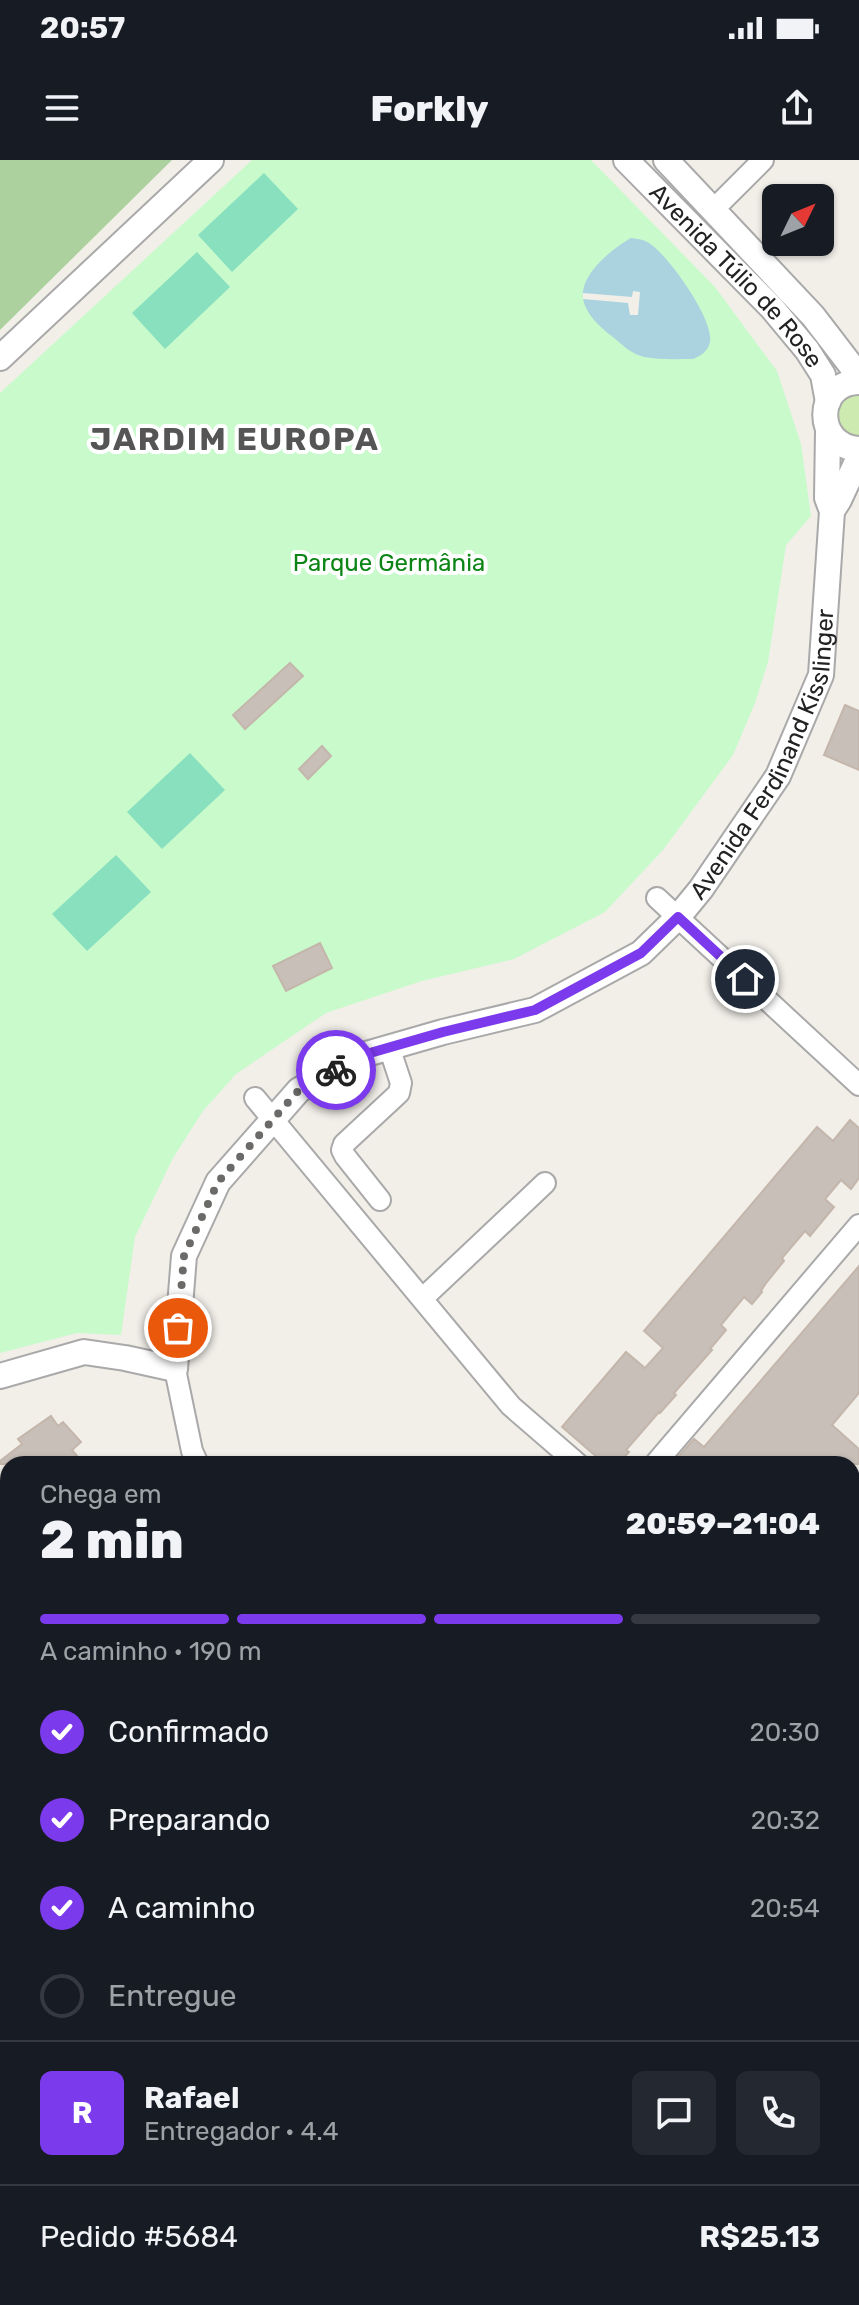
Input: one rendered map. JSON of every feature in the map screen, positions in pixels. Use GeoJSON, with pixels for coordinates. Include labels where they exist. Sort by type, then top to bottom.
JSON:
{"type":"FeatureCollection","features":[{"type":"Feature","properties":{"kind":"street"},"geometry":{"type":"LineString","coordinates":[[0,358],[211,160]]}},
{"type":"Feature","properties":{"kind":"street","name":"Avenida Túlio de Rose"},"geometry":{"type":"LineString","coordinates":[[626,160],[772,308],[807,350],[823,375],[828,402],[825,412],[828,431]]}},
{"type":"Feature","properties":{"kind":"street","name":"Avenida Túlio de Rose"},"geometry":{"type":"LineString","coordinates":[[666,160],[813,316],[859,376]]}},
{"type":"Feature","properties":{"kind":"street"},"geometry":{"type":"LineString","coordinates":[[714,209],[763,160]]}},
{"type":"Feature","properties":{"kind":"street"},"geometry":{"type":"LineString","coordinates":[[828,402],[842,386],[859,382]]}},
{"type":"Feature","properties":{"kind":"street"},"geometry":{"type":"LineString","coordinates":[[828,431],[843,446],[859,449]]}},
{"type":"Feature","properties":{"kind":"street","name":"Avenida Ferdinand Kisslinger"},"geometry":{"type":"LineString","coordinates":[[194,1456],[175,1369],[184,1256],[218,1182],[299,1090],[363,1055],[535,1010],[641,953],[701,889],[778,776],[821,675],[832,511],[827,498],[828,431]]}},
{"type":"Feature","properties":{"kind":"street","name":"Avenida Ferdinand Kisslinger"},"geometry":{"type":"LineString","coordinates":[[832,511],[859,457]]}},
{"type":"Feature","properties":{"kind":"street"},"geometry":{"type":"LineString","coordinates":[[657,898],[859,1085]]}},
{"type":"Feature","properties":{"kind":"street"},"geometry":{"type":"LineString","coordinates":[[380,1200],[342,1150],[344,1144],[399,1093],[401,1083],[389,1047]]}},
{"type":"Feature","properties":{"kind":"street"},"geometry":{"type":"LineString","coordinates":[[255,1098],[511,1406],[569,1456]]}},
{"type":"Feature","properties":{"kind":"street"},"geometry":{"type":"LineString","coordinates":[[422,1299],[545,1183]]}},
{"type":"Feature","properties":{"kind":"street"},"geometry":{"type":"LineString","coordinates":[[662,1456],[859,1225]]}},
{"type":"Feature","properties":{"kind":"street"},"geometry":{"type":"LineString","coordinates":[[0,1376],[84,1352],[175,1369]]}},
{"type":"Feature","properties":{"kind":"green space"},"geometry":{"type":"Polygon","coordinates":[[[0,160],[172,160],[0,330],[0,160]]]}},
{"type":"Feature","properties":{"kind":"green space","name":"Parque Germânia"},"geometry":{"type":"Polygon","coordinates":[[[252,160],[591,160],[715,287],[777,371],[801,444],[811,516],[786,545],[768,662],[733,755],[663,850],[605,912],[514,959],[422,981],[326,1013],[236,1074],[203,1111],[173,1158],[135,1237],[121,1335],[77,1333],[0,1353],[0,393],[252,160]]]}},
{"type":"Feature","properties":{"kind":"green space"},"geometry":{"type":"Polygon","coordinates":[[[264,173],[298,209],[232,272],[198,235],[264,173]]]}},
{"type":"Feature","properties":{"kind":"green space"},"geometry":{"type":"Polygon","coordinates":[[[197,252],[230,287],[165,349],[132,313],[197,252]]]}},
{"type":"Feature","properties":{"kind":"green space"},"geometry":{"type":"Polygon","coordinates":[[[859,391],[859,441],[839,430],[837,409],[840,401],[859,391]]]}},
{"type":"Feature","properties":{"kind":"green space"},"geometry":{"type":"Polygon","coordinates":[[[190,753],[225,790],[162,849],[127,812],[190,753]]]}},
{"type":"Feature","properties":{"kind":"green space"},"geometry":{"type":"Polygon","coordinates":[[[116,855],[151,892],[87,951],[52,914],[116,855]]]}},
{"type":"Feature","properties":{"kind":"water"},"geometry":{"type":"Polygon","coordinates":[[[631,238],[649,243],[667,260],[697,304],[705,319],[710,342],[706,351],[699,356],[693,359],[668,359],[640,356],[627,349],[587,310],[583,289],[592,271],[615,248],[631,238]]]}},
{"type":"Feature","properties":{"kind":"pier"},"geometry":{"type":"Polygon","coordinates":[[[633,291],[640,292],[638,315],[630,315],[628,303],[583,299],[583,293],[632,297],[633,291]]]}},
{"type":"Feature","properties":{"kind":"building"},"geometry":{"type":"Polygon","coordinates":[[[290,663],[303,676],[245,729],[233,715],[290,663]]]}},
{"type":"Feature","properties":{"kind":"building"},"geometry":{"type":"Polygon","coordinates":[[[845,705],[859,711],[859,770],[824,755],[845,705]]]}},
{"type":"Feature","properties":{"kind":"building"},"geometry":{"type":"Polygon","coordinates":[[[322,746],[331,756],[308,779],[299,769],[322,746]]]}},
{"type":"Feature","properties":{"kind":"building"},"geometry":{"type":"Polygon","coordinates":[[[320,943],[332,968],[286,991],[273,966],[320,943]]]}},
{"type":"Feature","properties":{"kind":"building"},"geometry":{"type":"Polygon","coordinates":[[[850,1120],[859,1128],[859,1178],[851,1189],[841,1180],[825,1199],[834,1207],[810,1236],[805,1231],[782,1258],[784,1261],[752,1304],[744,1297],[721,1325],[726,1330],[712,1350],[626,1450],[629,1452],[625,1456],[596,1456],[562,1427],[626,1352],[645,1368],[663,1348],[644,1331],[817,1127],[833,1141],[850,1120]]]}},
{"type":"Feature","properties":{"kind":"building"},"geometry":{"type":"Polygon","coordinates":[[[859,1266],[859,1393],[832,1425],[859,1449],[859,1456],[679,1456],[694,1439],[704,1447],[859,1266]]]}},
{"type":"Feature","properties":{"kind":"building"},"geometry":{"type":"Polygon","coordinates":[[[51,1416],[58,1426],[63,1422],[81,1442],[72,1450],[77,1456],[6,1456],[22,1444],[18,1439],[51,1416]]]}},
{"type":"Feature","properties":{"kind":"way so far"},"geometry":{"type":"LineString","coordinates":[[178,1328],[184,1256],[218,1182],[299,1090],[336,1070]]}},
{"type":"Feature","properties":{"kind":"district","name":"JARDIM EUROPA"},"geometry":{"type":"Point","coordinates":[235,439]}},
{"type":"Feature","properties":{"kind":"route"},"geometry":{"type":"LineString","coordinates":[[336,1070],[363,1055],[535,1010],[641,953],[678,917],[745,979]]}}]}
